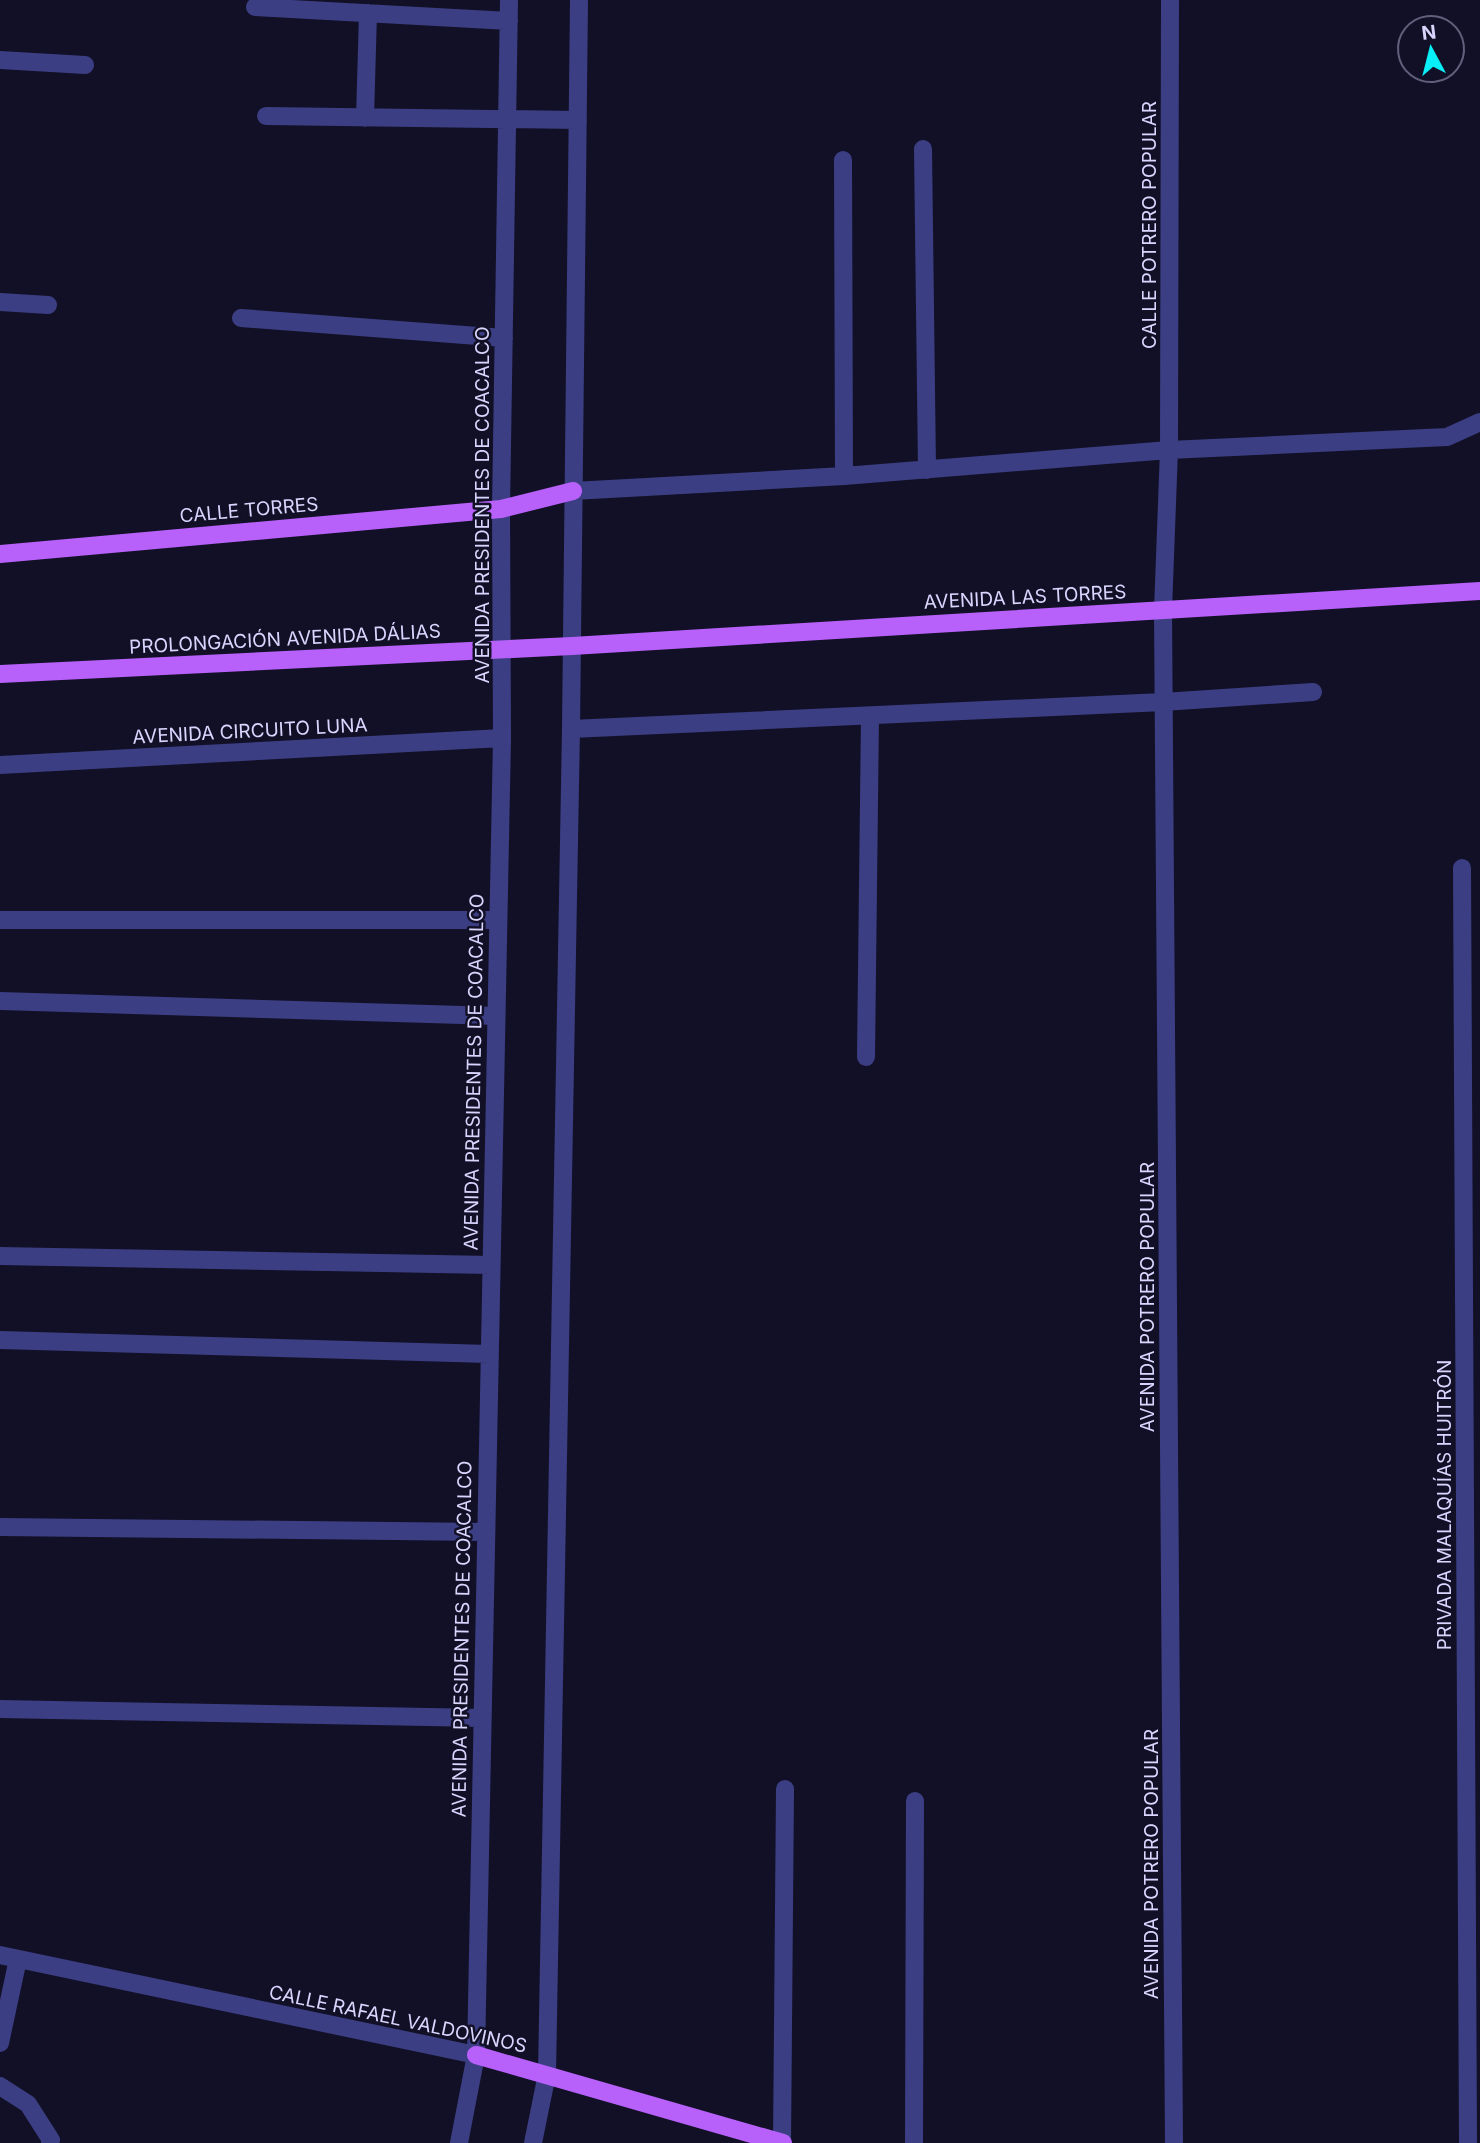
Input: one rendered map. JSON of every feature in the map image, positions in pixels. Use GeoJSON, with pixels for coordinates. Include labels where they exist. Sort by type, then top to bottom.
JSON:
{"type":"FeatureCollection","features":[{"type":"Feature","properties":{"kind":"main road","name":"CALLE TORRES"},"geometry":{"type":"LineString","coordinates":[[0,554],[501,509],[573,491]]}},
{"type":"Feature","properties":{"kind":"main road","name":"AVENIDA LAS TORRES"},"geometry":{"type":"LineString","coordinates":[[572,646],[1480,590]]}},
{"type":"Feature","properties":{"kind":"main road","name":"PROLONGACIÓN AVENIDA DÁLIAS"},"geometry":{"type":"LineString","coordinates":[[0,674],[572,646]]}},
{"type":"Feature","properties":{"kind":"main road","name":"CALLE RAFAEL VALDOVINOS"},"geometry":{"type":"LineString","coordinates":[[476,2055],[782,2143]]}},
{"type":"Feature","properties":{"kind":"street","name":"AVENIDA PRESIDENTES DE COACALCO"},"geometry":{"type":"LineString","coordinates":[[459,2143],[476,2055],[502,738],[501,509],[509,0]]}},
{"type":"Feature","properties":{"kind":"street"},"geometry":{"type":"LineString","coordinates":[[533,2143],[547,2074],[571,729],[579,0]]}},
{"type":"Feature","properties":{"kind":"street","name":"CALLE POTRERO POPULAR"},"geometry":{"type":"LineString","coordinates":[[1169,450],[1170,0]]}},
{"type":"Feature","properties":{"kind":"street"},"geometry":{"type":"LineString","coordinates":[[255,7],[509,21]]}},
{"type":"Feature","properties":{"kind":"street"},"geometry":{"type":"LineString","coordinates":[[365,118],[368,13]]}},
{"type":"Feature","properties":{"kind":"street"},"geometry":{"type":"LineString","coordinates":[[0,60],[85,65]]}},
{"type":"Feature","properties":{"kind":"street"},"geometry":{"type":"LineString","coordinates":[[266,116],[578,120]]}},
{"type":"Feature","properties":{"kind":"street"},"geometry":{"type":"LineString","coordinates":[[923,149],[927,470]]}},
{"type":"Feature","properties":{"kind":"street"},"geometry":{"type":"LineString","coordinates":[[843,160],[844,476]]}},
{"type":"Feature","properties":{"kind":"street"},"geometry":{"type":"LineString","coordinates":[[0,302],[48,306]]}},
{"type":"Feature","properties":{"kind":"street"},"geometry":{"type":"LineString","coordinates":[[241,318],[504,338]]}},
{"type":"Feature","properties":{"kind":"street"},"geometry":{"type":"LineString","coordinates":[[573,491],[844,476],[1169,450],[1447,437],[1480,422]]}},
{"type":"Feature","properties":{"kind":"street","name":"AVENIDA POTRERO POPULAR"},"geometry":{"type":"LineString","coordinates":[[1169,450],[1163,610],[1163,702],[1174,2143]]}},
{"type":"Feature","properties":{"kind":"street"},"geometry":{"type":"LineString","coordinates":[[571,729],[1163,702],[1313,692]]}},
{"type":"Feature","properties":{"kind":"street"},"geometry":{"type":"LineString","coordinates":[[866,1057],[870,716]]}},
{"type":"Feature","properties":{"kind":"street","name":"AVENIDA CIRCUITO LUNA"},"geometry":{"type":"LineString","coordinates":[[0,765],[502,738]]}},
{"type":"Feature","properties":{"kind":"street","name":"PRIVADA MALAQUÍAS HUITRÓN"},"geometry":{"type":"LineString","coordinates":[[1462,868],[1468,2143]]}},
{"type":"Feature","properties":{"kind":"street"},"geometry":{"type":"LineString","coordinates":[[0,920],[498,920]]}},
{"type":"Feature","properties":{"kind":"street"},"geometry":{"type":"LineString","coordinates":[[0,1001],[496,1016]]}},
{"type":"Feature","properties":{"kind":"street"},"geometry":{"type":"LineString","coordinates":[[0,1255],[491,1265]]}},
{"type":"Feature","properties":{"kind":"street"},"geometry":{"type":"LineString","coordinates":[[0,1340],[489,1354]]}},
{"type":"Feature","properties":{"kind":"street"},"geometry":{"type":"LineString","coordinates":[[0,1527],[486,1532]]}},
{"type":"Feature","properties":{"kind":"street"},"geometry":{"type":"LineString","coordinates":[[0,1709],[482,1718]]}},
{"type":"Feature","properties":{"kind":"street"},"geometry":{"type":"LineString","coordinates":[[782,2143],[785,1789]]}},
{"type":"Feature","properties":{"kind":"street"},"geometry":{"type":"LineString","coordinates":[[914,2143],[915,1801]]}},
{"type":"Feature","properties":{"kind":"street"},"geometry":{"type":"LineString","coordinates":[[0,2043],[9,1957]]}},
{"type":"Feature","properties":{"kind":"street","name":"CALLE RAFAEL VALDOVINOS"},"geometry":{"type":"LineString","coordinates":[[9,1957],[476,2055]]}},
{"type":"Feature","properties":{"kind":"street"},"geometry":{"type":"LineString","coordinates":[[0,2086],[28,2104],[51,2140],[50,2143]]}}]}
